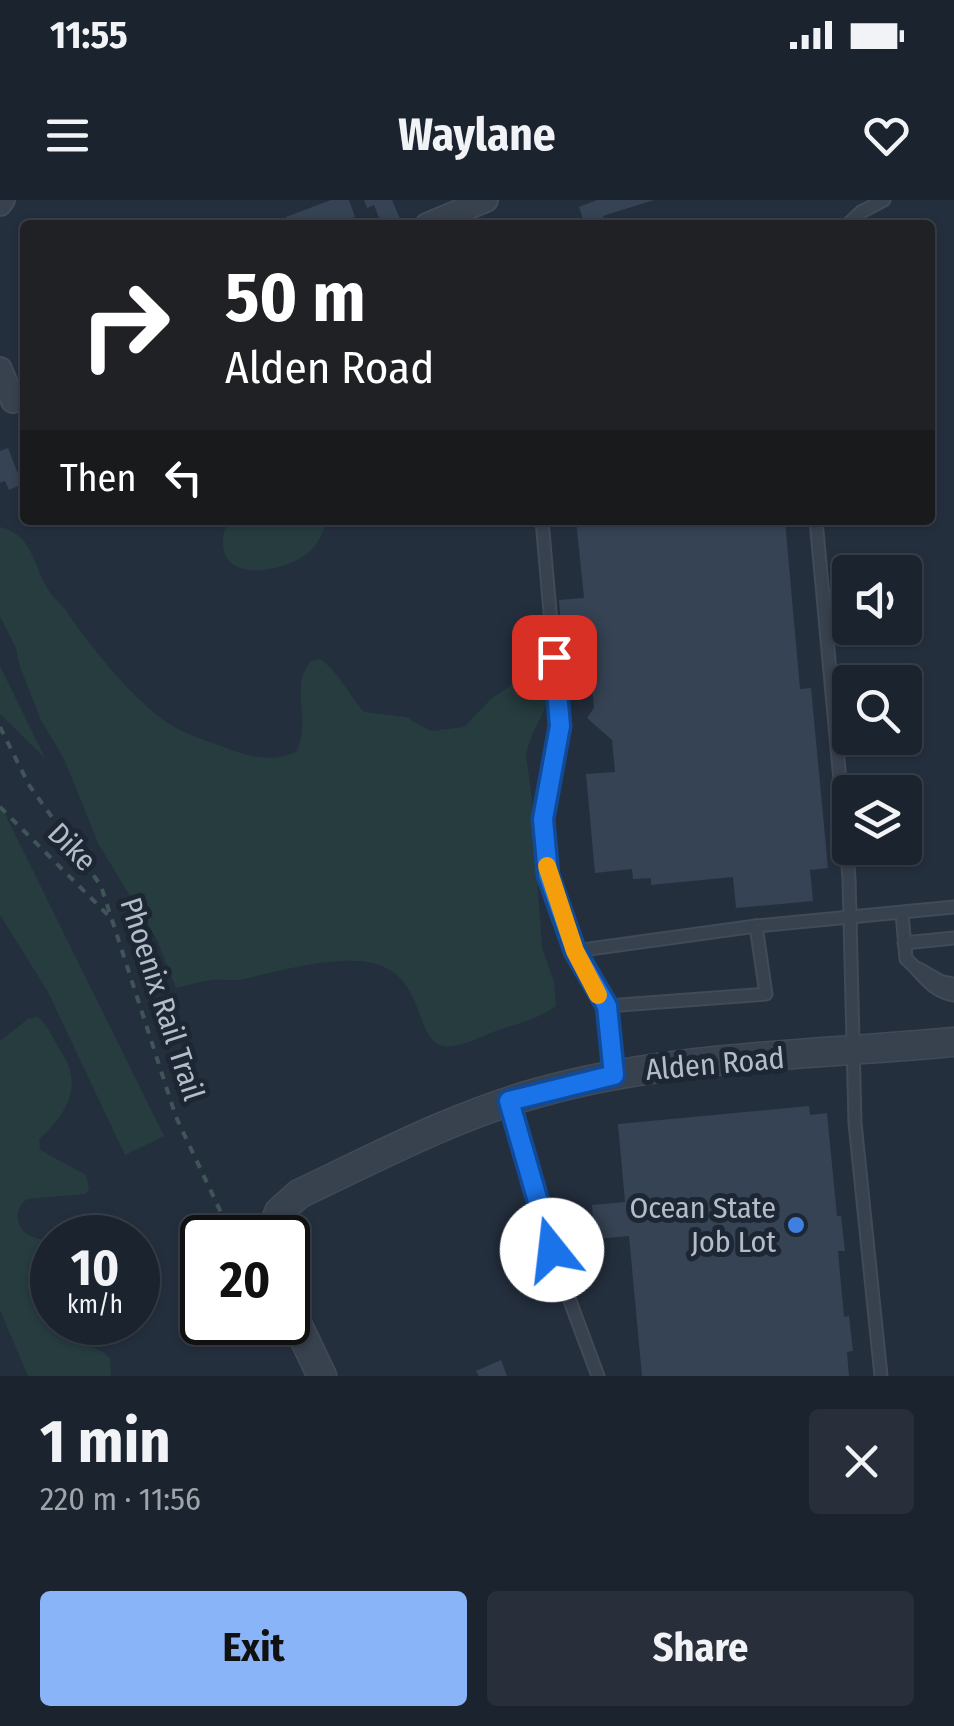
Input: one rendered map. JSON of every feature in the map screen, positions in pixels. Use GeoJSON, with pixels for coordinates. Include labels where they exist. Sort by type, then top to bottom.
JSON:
{"type":"FeatureCollection","features":[{"type":"Feature","properties":{"kind":"street"},"geometry":{"type":"LineString","coordinates":[[440,220],[486,200]]}},
{"type":"Feature","properties":{"kind":"street"},"geometry":{"type":"LineString","coordinates":[[0,368],[13,401]]}},
{"type":"Feature","properties":{"kind":"street","name":"Alden Road"},"geometry":{"type":"LineString","coordinates":[[279,1215],[285,1204],[299,1194],[421,1136],[509,1101],[614,1075],[954,1042]]}},
{"type":"Feature","properties":{"kind":"street"},"geometry":{"type":"LineString","coordinates":[[307,1345],[322,1376]]}},
{"type":"Feature","properties":{"kind":"lane"},"geometry":{"type":"LineString","coordinates":[[852,220],[884,200]]}},
{"type":"Feature","properties":{"kind":"lane"},"geometry":{"type":"LineString","coordinates":[[542,525],[560,726],[543,819],[548,875],[575,951],[607,1006],[614,1075]]}},
{"type":"Feature","properties":{"kind":"lane"},"geometry":{"type":"LineString","coordinates":[[816,525],[848,866],[856,1122],[881,1376]]}},
{"type":"Feature","properties":{"kind":"lane"},"geometry":{"type":"LineString","coordinates":[[575,951],[756,926],[954,908]]}},
{"type":"Feature","properties":{"kind":"lane"},"geometry":{"type":"LineString","coordinates":[[902,913],[906,959],[942,982],[954,984]]}},
{"type":"Feature","properties":{"kind":"lane"},"geometry":{"type":"LineString","coordinates":[[607,1006],[766,994],[756,926]]}},
{"type":"Feature","properties":{"kind":"lane"},"geometry":{"type":"LineString","coordinates":[[904,943],[954,938]]}},
{"type":"Feature","properties":{"kind":"lane"},"geometry":{"type":"LineString","coordinates":[[919,969],[938,991],[954,995]]}},
{"type":"Feature","properties":{"kind":"lane"},"geometry":{"type":"LineString","coordinates":[[509,1101],[552,1250],[598,1376]]}},
{"type":"Feature","properties":{"kind":"path","name":"Phoenix Rail Trail"},"geometry":{"type":"LineString","coordinates":[[0,727],[29,786],[101,886],[176,1117],[222,1215]]}},
{"type":"Feature","properties":{"kind":"path","name":"Dike"},"geometry":{"type":"LineString","coordinates":[[0,807],[112,920]]}},
{"type":"Feature","properties":{"kind":"green space"},"geometry":{"type":"Polygon","coordinates":[[[227,525],[326,525],[308,553],[272,568],[245,569],[234,565],[226,556],[223,540],[227,525]]]}},
{"type":"Feature","properties":{"kind":"green space"},"geometry":{"type":"Polygon","coordinates":[[[0,527],[23,540],[52,595],[115,674],[147,706],[183,732],[249,755],[277,758],[296,752],[302,728],[301,682],[311,661],[320,659],[326,664],[364,712],[406,717],[431,731],[464,727],[492,698],[519,680],[537,678],[548,688],[549,697],[526,754],[538,846],[542,947],[554,982],[556,1006],[542,1015],[448,1047],[433,1041],[402,980],[372,963],[325,962],[240,980],[176,988],[157,940],[99,845],[64,759],[41,720],[16,648],[0,616],[0,527]]]}},
{"type":"Feature","properties":{"kind":"green space"},"geometry":{"type":"Polygon","coordinates":[[[0,666],[45,758],[0,714],[0,666]]]}},
{"type":"Feature","properties":{"kind":"green space"},"geometry":{"type":"Polygon","coordinates":[[[0,804],[164,1136],[125,1155],[48,992],[0,915],[0,804]]]}},
{"type":"Feature","properties":{"kind":"green space"},"geometry":{"type":"Polygon","coordinates":[[[38,1017],[48,1028],[71,1075],[72,1087],[65,1109],[39,1139],[40,1150],[86,1175],[89,1189],[85,1194],[28,1199],[19,1211],[18,1221],[30,1235],[30,1345],[90,1345],[110,1358],[111,1376],[28,1376],[0,1310],[0,1041],[28,1019],[38,1017]]]}},
{"type":"Feature","properties":{"kind":"building"},"geometry":{"type":"Polygon","coordinates":[[[331,200],[349,200],[355,217],[287,220],[286,217],[331,200]]]}},
{"type":"Feature","properties":{"kind":"building"},"geometry":{"type":"Polygon","coordinates":[[[364,200],[392,200],[400,219],[380,220],[374,205],[367,208],[364,200]]]}},
{"type":"Feature","properties":{"kind":"building"},"geometry":{"type":"Polygon","coordinates":[[[597,200],[654,200],[603,216],[604,220],[583,220],[579,207],[597,200]]]}},
{"type":"Feature","properties":{"kind":"building"},"geometry":{"type":"Polygon","coordinates":[[[8,448],[20,479],[20,485],[9,490],[5,481],[0,483],[0,451],[8,448]]]}},
{"type":"Feature","properties":{"kind":"building"},"geometry":{"type":"Polygon","coordinates":[[[577,525],[785,525],[800,689],[811,688],[828,868],[810,870],[813,901],[736,908],[733,877],[651,885],[651,878],[633,879],[632,869],[595,873],[586,774],[615,772],[612,740],[587,718],[594,708],[586,622],[561,624],[559,600],[584,598],[577,525]]]}},
{"type":"Feature","properties":{"kind":"building"},"geometry":{"type":"Polygon","coordinates":[[[809,1106],[810,1115],[827,1113],[837,1216],[841,1216],[845,1251],[838,1251],[844,1317],[849,1316],[853,1351],[847,1352],[849,1376],[642,1376],[629,1236],[596,1239],[595,1230],[562,1233],[561,1223],[593,1220],[592,1205],[625,1202],[618,1124],[809,1106]]]}},
{"type":"Feature","properties":{"kind":"building"},"geometry":{"type":"Polygon","coordinates":[[[501,1360],[507,1376],[479,1376],[476,1371],[501,1360]]]}},
{"type":"Feature","properties":{"kind":"slow traffic"},"geometry":{"type":"LineString","coordinates":[[547,866],[575,951],[598,995]]}},
{"type":"Feature","properties":{"kind":"place","name":"Ocean State Job Lot"},"geometry":{"type":"Point","coordinates":[796,1225]}},
{"type":"Feature","properties":{"kind":"route"},"geometry":{"type":"LineString","coordinates":[[552,1250],[509,1101],[614,1075],[607,1006],[575,951],[548,875],[543,819],[560,726],[554,657]]}}]}
